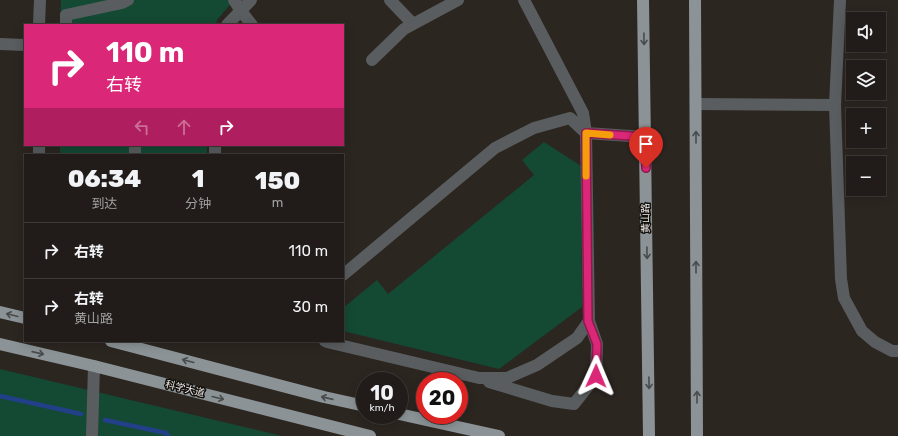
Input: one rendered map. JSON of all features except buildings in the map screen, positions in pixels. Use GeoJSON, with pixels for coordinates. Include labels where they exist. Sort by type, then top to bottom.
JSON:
{"type":"FeatureCollection","features":[{"type":"Feature","properties":{"kind":"main road","name":"黄山路"},"geometry":{"type":"LineString","coordinates":[[643,0],[649,436]]}},
{"type":"Feature","properties":{"kind":"main road"},"geometry":{"type":"LineString","coordinates":[[695,0],[697,436]]}},
{"type":"Feature","properties":{"kind":"main road"},"geometry":{"type":"LineString","coordinates":[[0,312],[24,318]]}},
{"type":"Feature","properties":{"kind":"main road"},"geometry":{"type":"LineString","coordinates":[[119,342],[134,344],[324,397],[356,404]]}},
{"type":"Feature","properties":{"kind":"main road","name":"科学大道"},"geometry":{"type":"LineString","coordinates":[[0,344],[94,366],[370,436]]}},
{"type":"Feature","properties":{"kind":"main road"},"geometry":{"type":"LineString","coordinates":[[408,416],[499,436]]}},
{"type":"Feature","properties":{"kind":"street"},"geometry":{"type":"LineString","coordinates":[[39,24],[40,0]]}},
{"type":"Feature","properties":{"kind":"street"},"geometry":{"type":"LineString","coordinates":[[66,24],[66,15],[122,4],[128,0]]}},
{"type":"Feature","properties":{"kind":"street"},"geometry":{"type":"LineString","coordinates":[[234,0],[251,24]]}},
{"type":"Feature","properties":{"kind":"street"},"geometry":{"type":"LineString","coordinates":[[228,24],[251,0]]}},
{"type":"Feature","properties":{"kind":"street"},"geometry":{"type":"LineString","coordinates":[[390,0],[413,24]]}},
{"type":"Feature","properties":{"kind":"street"},"geometry":{"type":"LineString","coordinates":[[372,60],[404,29],[444,4],[458,0]]}},
{"type":"Feature","properties":{"kind":"street"},"geometry":{"type":"LineString","coordinates":[[327,342],[478,378],[552,402],[574,404],[596,376],[597,344],[588,321],[586,133],[583,113],[524,0]]}},
{"type":"Feature","properties":{"kind":"street"},"geometry":{"type":"LineString","coordinates":[[840,0],[835,105],[841,279],[844,298],[862,331],[880,345],[892,351],[898,351]]}},
{"type":"Feature","properties":{"kind":"street"},"geometry":{"type":"LineString","coordinates":[[0,44],[24,45]]}},
{"type":"Feature","properties":{"kind":"street"},"geometry":{"type":"LineString","coordinates":[[696,104],[835,105]]}},
{"type":"Feature","properties":{"kind":"street"},"geometry":{"type":"LineString","coordinates":[[344,274],[495,148],[534,128],[570,118],[586,133],[645,137]]}},
{"type":"Feature","properties":{"kind":"street"},"geometry":{"type":"LineString","coordinates":[[478,378],[507,378],[537,366],[577,338],[588,321]]}},
{"type":"Feature","properties":{"kind":"street"},"geometry":{"type":"LineString","coordinates":[[92,436],[94,366]]}},
{"type":"Feature","properties":{"kind":"green space"},"geometry":{"type":"Polygon","coordinates":[[[61,0],[234,0],[217,20],[216,24],[60,24],[61,0]]]}},
{"type":"Feature","properties":{"kind":"green space"},"geometry":{"type":"Polygon","coordinates":[[[544,142],[581,166],[582,307],[499,369],[344,331],[344,307],[377,280],[388,294],[534,175],[522,160],[544,142]]]}},
{"type":"Feature","properties":{"kind":"green space"},"geometry":{"type":"Polygon","coordinates":[[[60,146],[207,146],[207,154],[60,154],[60,146]]]}},
{"type":"Feature","properties":{"kind":"green space"},"geometry":{"type":"Polygon","coordinates":[[[0,369],[282,436],[0,436],[0,369]]]}},
{"type":"Feature","properties":{"kind":"waterway"},"geometry":{"type":"LineString","coordinates":[[0,396],[81,414]]}},
{"type":"Feature","properties":{"kind":"waterway"},"geometry":{"type":"LineString","coordinates":[[105,420],[166,433],[168,436]]}},
{"type":"Feature","properties":{"kind":"slow traffic"},"geometry":{"type":"LineString","coordinates":[[586,176],[586,133],[610,135]]}},
{"type":"Feature","properties":{"kind":"route"},"geometry":{"type":"LineString","coordinates":[[596,376],[597,344],[588,321],[586,133],[645,137],[646,168]]}}]}
